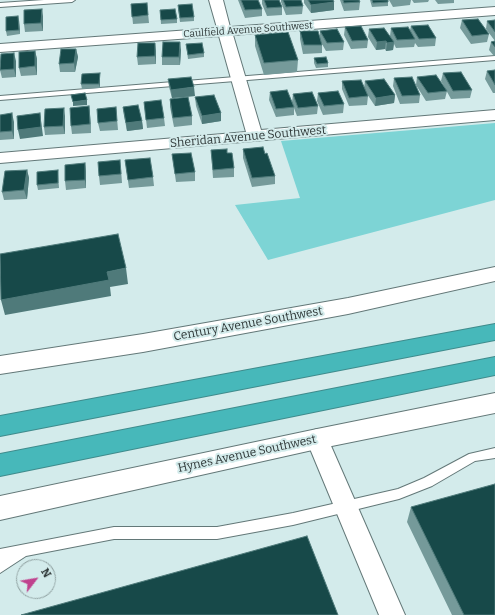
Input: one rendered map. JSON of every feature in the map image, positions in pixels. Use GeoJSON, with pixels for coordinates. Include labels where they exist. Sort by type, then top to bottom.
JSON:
{"type":"FeatureCollection","features":[{"type":"Feature","properties":{"kind":"highway"},"geometry":{"type":"LineString","coordinates":[[0,426],[495,332]]}},
{"type":"Feature","properties":{"kind":"highway"},"geometry":{"type":"LineString","coordinates":[[0,464],[495,366]]}},
{"type":"Feature","properties":{"kind":"street"},"geometry":{"type":"LineString","coordinates":[[216,0],[255,136]]}},
{"type":"Feature","properties":{"kind":"street","name":"Caulfield Avenue Southwest"},"geometry":{"type":"LineString","coordinates":[[0,48],[495,11]]}},
{"type":"Feature","properties":{"kind":"street","name":"Sheridan Avenue Southwest"},"geometry":{"type":"LineString","coordinates":[[0,158],[495,115]]}},
{"type":"Feature","properties":{"kind":"street","name":"Century Avenue Southwest"},"geometry":{"type":"LineString","coordinates":[[0,365],[143,343],[348,306],[495,274]]}},
{"type":"Feature","properties":{"kind":"street","name":"Hynes Avenue Southwest"},"geometry":{"type":"LineString","coordinates":[[0,508],[317,439],[495,403]]}},
{"type":"Feature","properties":{"kind":"street"},"geometry":{"type":"LineString","coordinates":[[317,439],[344,506],[392,615]]}},
{"type":"Feature","properties":{"kind":"lane"},"geometry":{"type":"LineString","coordinates":[[0,5],[72,0]]}},
{"type":"Feature","properties":{"kind":"lane"},"geometry":{"type":"LineString","coordinates":[[0,98],[495,58]]}},
{"type":"Feature","properties":{"kind":"lane"},"geometry":{"type":"LineString","coordinates":[[0,555],[23,552],[114,533],[217,534],[293,519],[399,494],[428,482],[473,458],[495,453]]}},
{"type":"Feature","properties":{"kind":"lane"},"geometry":{"type":"LineString","coordinates":[[0,567],[23,552]]}},
{"type":"Feature","properties":{"kind":"shaded area"},"geometry":{"type":"Polygon","coordinates":[[[495,123],[495,200],[268,260],[235,205],[300,198],[281,141],[495,123]]]}},
{"type":"Feature","properties":{"kind":"building"},"geometry":{"type":"Polygon","coordinates":[[[241,0],[258,0],[262,9],[245,10],[241,0]]]}},
{"type":"Feature","properties":{"kind":"building"},"geometry":{"type":"Polygon","coordinates":[[[264,0],[279,0],[282,7],[267,8],[264,0]]]}},
{"type":"Feature","properties":{"kind":"building"},"geometry":{"type":"Polygon","coordinates":[[[283,0],[301,0],[303,6],[286,7],[283,0]]]}},
{"type":"Feature","properties":{"kind":"building"},"geometry":{"type":"Polygon","coordinates":[[[308,0],[333,0],[334,2],[311,5],[308,0]]]}},
{"type":"Feature","properties":{"kind":"building"},"geometry":{"type":"Polygon","coordinates":[[[343,0],[359,0],[360,2],[344,3],[343,0]]]}},
{"type":"Feature","properties":{"kind":"building"},"geometry":{"type":"Polygon","coordinates":[[[372,0],[388,0],[388,2],[373,3],[372,0]]]}},
{"type":"Feature","properties":{"kind":"building"},"geometry":{"type":"Polygon","coordinates":[[[147,3],[148,15],[132,17],[131,4],[147,3]]]}},
{"type":"Feature","properties":{"kind":"building"},"geometry":{"type":"Polygon","coordinates":[[[192,4],[194,17],[180,18],[178,5],[192,4]]]}},
{"type":"Feature","properties":{"kind":"building"},"geometry":{"type":"Polygon","coordinates":[[[42,9],[41,23],[24,24],[24,10],[42,9]]]}},
{"type":"Feature","properties":{"kind":"building"},"geometry":{"type":"Polygon","coordinates":[[[175,9],[177,19],[161,20],[160,10],[175,9]]]}},
{"type":"Feature","properties":{"kind":"building"},"geometry":{"type":"Polygon","coordinates":[[[18,16],[19,30],[6,31],[6,17],[18,16]]]}},
{"type":"Feature","properties":{"kind":"building"},"geometry":{"type":"Polygon","coordinates":[[[478,19],[489,34],[472,36],[462,20],[478,19]]]}},
{"type":"Feature","properties":{"kind":"building"},"geometry":{"type":"Polygon","coordinates":[[[495,20],[495,32],[487,21],[495,20]]]}},
{"type":"Feature","properties":{"kind":"building"},"geometry":{"type":"Polygon","coordinates":[[[428,25],[436,38],[419,39],[411,26],[428,25]]]}},
{"type":"Feature","properties":{"kind":"building"},"geometry":{"type":"Polygon","coordinates":[[[361,26],[368,40],[352,41],[345,27],[361,26]]]}},
{"type":"Feature","properties":{"kind":"building"},"geometry":{"type":"Polygon","coordinates":[[[408,27],[415,39],[397,40],[391,28],[408,27]]]}},
{"type":"Feature","properties":{"kind":"building"},"geometry":{"type":"Polygon","coordinates":[[[384,28],[394,42],[377,42],[369,29],[384,28]]]}},
{"type":"Feature","properties":{"kind":"building"},"geometry":{"type":"Polygon","coordinates":[[[337,29],[344,42],[327,43],[320,31],[337,29]]]}},
{"type":"Feature","properties":{"kind":"building"},"geometry":{"type":"Polygon","coordinates":[[[300,31],[318,31],[322,45],[304,45],[300,31]]]}},
{"type":"Feature","properties":{"kind":"building"},"geometry":{"type":"Polygon","coordinates":[[[288,32],[298,60],[264,63],[255,35],[288,32]]]}},
{"type":"Feature","properties":{"kind":"building"},"geometry":{"type":"Polygon","coordinates":[[[495,41],[495,47],[491,42],[495,41]]]}},
{"type":"Feature","properties":{"kind":"building"},"geometry":{"type":"Polygon","coordinates":[[[163,42],[180,42],[179,57],[162,57],[163,42]]]}},
{"type":"Feature","properties":{"kind":"building"},"geometry":{"type":"Polygon","coordinates":[[[138,43],[155,43],[155,56],[137,57],[138,43]]]}},
{"type":"Feature","properties":{"kind":"building"},"geometry":{"type":"Polygon","coordinates":[[[202,43],[204,53],[188,55],[186,44],[202,43]]]}},
{"type":"Feature","properties":{"kind":"building"},"geometry":{"type":"Polygon","coordinates":[[[61,49],[76,49],[74,63],[59,64],[61,49]]]}},
{"type":"Feature","properties":{"kind":"building"},"geometry":{"type":"Polygon","coordinates":[[[35,51],[35,66],[19,68],[19,52],[35,51]]]}},
{"type":"Feature","properties":{"kind":"building"},"geometry":{"type":"Polygon","coordinates":[[[14,53],[14,69],[0,70],[1,54],[14,53]]]}},
{"type":"Feature","properties":{"kind":"building"},"geometry":{"type":"Polygon","coordinates":[[[326,57],[328,63],[317,64],[314,58],[326,57]]]}},
{"type":"Feature","properties":{"kind":"building"},"geometry":{"type":"Polygon","coordinates":[[[495,70],[495,85],[487,71],[495,70]]]}},
{"type":"Feature","properties":{"kind":"building"},"geometry":{"type":"Polygon","coordinates":[[[461,72],[472,90],[453,91],[443,73],[461,72]]]}},
{"type":"Feature","properties":{"kind":"building"},"geometry":{"type":"Polygon","coordinates":[[[100,73],[99,84],[81,84],[82,74],[100,73]]]}},
{"type":"Feature","properties":{"kind":"building"},"geometry":{"type":"Polygon","coordinates":[[[436,75],[447,91],[428,93],[417,77],[436,75]]]}},
{"type":"Feature","properties":{"kind":"building"},"geometry":{"type":"Polygon","coordinates":[[[191,77],[194,87],[171,90],[168,79],[191,77]]]}},
{"type":"Feature","properties":{"kind":"building"},"geometry":{"type":"Polygon","coordinates":[[[412,77],[420,95],[402,96],[394,78],[412,77]]]}},
{"type":"Feature","properties":{"kind":"building"},"geometry":{"type":"Polygon","coordinates":[[[384,79],[395,95],[376,98],[365,81],[384,79]]]}},
{"type":"Feature","properties":{"kind":"building"},"geometry":{"type":"Polygon","coordinates":[[[361,80],[368,96],[349,98],[342,81],[361,80]]]}},
{"type":"Feature","properties":{"kind":"building"},"geometry":{"type":"Polygon","coordinates":[[[287,90],[294,107],[276,109],[270,92],[287,90]]]}},
{"type":"Feature","properties":{"kind":"building"},"geometry":{"type":"Polygon","coordinates":[[[338,91],[344,104],[324,106],[318,93],[338,91]]]}},
{"type":"Feature","properties":{"kind":"building"},"geometry":{"type":"Polygon","coordinates":[[[312,92],[318,106],[298,108],[293,94],[312,92]]]}},
{"type":"Feature","properties":{"kind":"building"},"geometry":{"type":"Polygon","coordinates":[[[85,93],[87,100],[73,102],[71,95],[85,93]]]}},
{"type":"Feature","properties":{"kind":"building"},"geometry":{"type":"Polygon","coordinates":[[[214,95],[221,113],[202,116],[195,97],[214,95]]]}},
{"type":"Feature","properties":{"kind":"building"},"geometry":{"type":"Polygon","coordinates":[[[188,97],[192,116],[173,118],[170,99],[188,97]]]}},
{"type":"Feature","properties":{"kind":"building"},"geometry":{"type":"Polygon","coordinates":[[[161,100],[164,118],[146,120],[144,102],[161,100]]]}},
{"type":"Feature","properties":{"kind":"building"},"geometry":{"type":"Polygon","coordinates":[[[138,105],[142,121],[126,123],[123,107],[138,105]]]}},
{"type":"Feature","properties":{"kind":"building"},"geometry":{"type":"Polygon","coordinates":[[[89,106],[90,124],[71,126],[70,108],[89,106]]]}},
{"type":"Feature","properties":{"kind":"building"},"geometry":{"type":"Polygon","coordinates":[[[116,107],[117,121],[98,123],[97,109],[116,107]]]}},
{"type":"Feature","properties":{"kind":"building"},"geometry":{"type":"Polygon","coordinates":[[[64,108],[63,126],[44,127],[45,109],[64,108]]]}},
{"type":"Feature","properties":{"kind":"building"},"geometry":{"type":"Polygon","coordinates":[[[12,113],[12,131],[0,132],[0,115],[12,113]]]}},
{"type":"Feature","properties":{"kind":"building"},"geometry":{"type":"Polygon","coordinates":[[[40,113],[41,127],[18,130],[17,116],[40,113]]]}},
{"type":"Feature","properties":{"kind":"building"},"geometry":{"type":"Polygon","coordinates":[[[263,147],[265,154],[267,153],[275,176],[252,178],[243,149],[263,147]]]}},
{"type":"Feature","properties":{"kind":"building"},"geometry":{"type":"Polygon","coordinates":[[[227,149],[227,153],[232,153],[234,168],[213,170],[211,150],[227,149]]]}},
{"type":"Feature","properties":{"kind":"building"},"geometry":{"type":"Polygon","coordinates":[[[191,153],[195,172],[175,174],[172,154],[191,153]]]}},
{"type":"Feature","properties":{"kind":"building"},"geometry":{"type":"Polygon","coordinates":[[[150,158],[153,177],[128,180],[125,160],[150,158]]]}},
{"type":"Feature","properties":{"kind":"building"},"geometry":{"type":"Polygon","coordinates":[[[120,160],[121,174],[99,176],[98,162],[120,160]]]}},
{"type":"Feature","properties":{"kind":"building"},"geometry":{"type":"Polygon","coordinates":[[[85,163],[85,180],[65,181],[65,165],[85,163]]]}},
{"type":"Feature","properties":{"kind":"building"},"geometry":{"type":"Polygon","coordinates":[[[27,170],[24,190],[2,192],[5,171],[27,170]]]}},
{"type":"Feature","properties":{"kind":"building"},"geometry":{"type":"Polygon","coordinates":[[[58,170],[58,183],[37,185],[37,172],[58,170]]]}},
{"type":"Feature","properties":{"kind":"building"},"geometry":{"type":"Polygon","coordinates":[[[118,234],[126,268],[107,272],[109,280],[1,300],[0,254],[118,234]]]}},
{"type":"Feature","properties":{"kind":"building"},"geometry":{"type":"Polygon","coordinates":[[[495,484],[495,615],[464,615],[411,507],[495,484]]]}},
{"type":"Feature","properties":{"kind":"building"},"geometry":{"type":"Polygon","coordinates":[[[307,536],[338,615],[21,615],[307,536]]]}}]}
